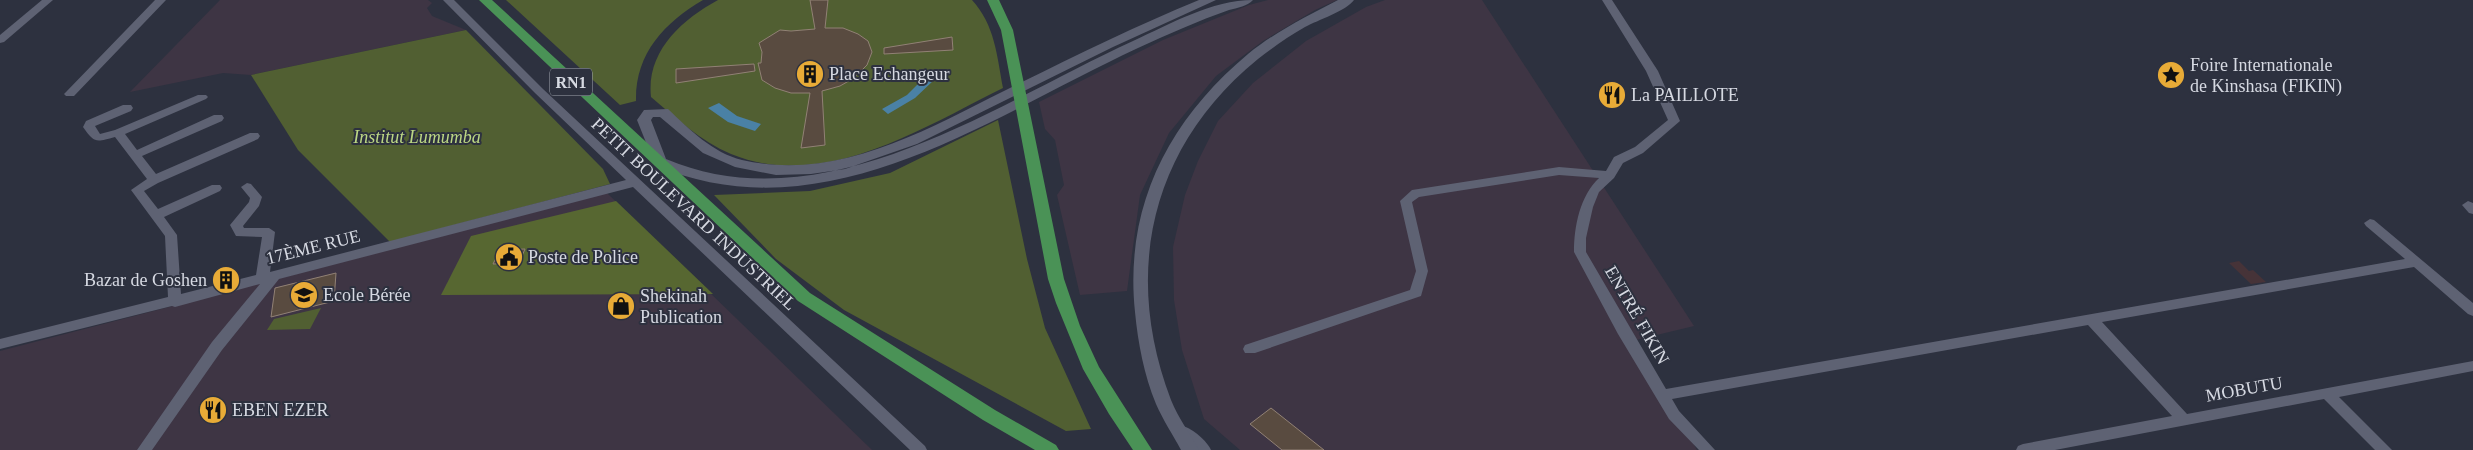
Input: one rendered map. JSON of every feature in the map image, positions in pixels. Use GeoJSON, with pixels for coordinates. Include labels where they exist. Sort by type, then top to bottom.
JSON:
{"type":"FeatureCollection","features":[{"type":"Feature","properties":{"kind":"highway","name":"RN1"},"geometry":{"type":"LineString","coordinates":[[485,0],[660,162]]}},
{"type":"Feature","properties":{"kind":"highway"},"geometry":{"type":"LineString","coordinates":[[993,0],[1007,30],[1056,280],[1068,319],[1090,369],[1118,416],[1143,450]]}},
{"type":"Feature","properties":{"kind":"highway"},"geometry":{"type":"LineString","coordinates":[[660,162],[804,297],[988,415],[1050,450]]}},
{"type":"Feature","properties":{"kind":"main road"},"geometry":{"type":"LineString","coordinates":[[982,113],[878,155],[846,164],[801,170],[753,167],[729,160],[690,137],[663,112],[655,111],[646,115],[644,120],[660,162],[703,178],[767,184],[830,178],[863,171],[889,162],[1049,80],[1137,30],[1210,0]]}},
{"type":"Feature","properties":{"kind":"main road"},"geometry":{"type":"LineString","coordinates":[[1049,80],[1166,31],[1247,0]]}},
{"type":"Feature","properties":{"kind":"main road"},"geometry":{"type":"LineString","coordinates":[[1190,450],[1164,403],[1150,357],[1138,283],[1142,236],[1152,194],[1176,142],[1200,107],[1232,74],[1273,41],[1328,9],[1348,0]]}},
{"type":"Feature","properties":{"kind":"street"},"geometry":{"type":"LineString","coordinates":[[0,40],[48,0]]}},
{"type":"Feature","properties":{"kind":"street"},"geometry":{"type":"LineString","coordinates":[[70,94],[161,0]]}},
{"type":"Feature","properties":{"kind":"street","name":"PETIT BOULEVARD INDUSTRIEL"},"geometry":{"type":"LineString","coordinates":[[448,0],[539,91],[920,450]]}},
{"type":"Feature","properties":{"kind":"street"},"geometry":{"type":"LineString","coordinates":[[1250,350],[1416,293],[1422,271],[1406,201],[1416,193],[1559,171],[1610,175],[1618,160],[1639,150],[1674,121],[1652,71],[1607,0]]}},
{"type":"Feature","properties":{"kind":"street"},"geometry":{"type":"LineString","coordinates":[[127,108],[90,124],[89,127],[96,138],[118,133],[202,97]]}},
{"type":"Feature","properties":{"kind":"street"},"geometry":{"type":"LineString","coordinates":[[135,155],[218,118]]}},
{"type":"Feature","properties":{"kind":"street"},"geometry":{"type":"LineString","coordinates":[[118,133],[154,180]]}},
{"type":"Feature","properties":{"kind":"street"},"geometry":{"type":"LineString","coordinates":[[175,302],[171,235],[137,190],[154,180],[254,136]]}},
{"type":"Feature","properties":{"kind":"street","name":"ENTRÉ FIKIN"},"geometry":{"type":"LineString","coordinates":[[1610,175],[1594,190],[1587,207],[1580,238],[1580,252],[1674,415],[1708,450]]}},
{"type":"Feature","properties":{"kind":"street","name":"17ÈME RUE"},"geometry":{"type":"LineString","coordinates":[[0,344],[175,302],[635,182]]}},
{"type":"Feature","properties":{"kind":"street"},"geometry":{"type":"LineString","coordinates":[[144,450],[217,346],[268,278],[268,232],[240,233],[236,225],[255,203],[256,197],[247,187]]}},
{"type":"Feature","properties":{"kind":"street"},"geometry":{"type":"LineString","coordinates":[[156,215],[216,188]]}},
{"type":"Feature","properties":{"kind":"street"},"geometry":{"type":"LineString","coordinates":[[2370,223],[2473,311]]}},
{"type":"Feature","properties":{"kind":"street"},"geometry":{"type":"LineString","coordinates":[[1662,395],[2416,262]]}},
{"type":"Feature","properties":{"kind":"street"},"geometry":{"type":"LineString","coordinates":[[2091,318],[2183,419]]}},
{"type":"Feature","properties":{"kind":"street","name":"MOBUTU"},"geometry":{"type":"LineString","coordinates":[[2023,450],[2473,366]]}},
{"type":"Feature","properties":{"kind":"street"},"geometry":{"type":"LineString","coordinates":[[2326,393],[2384,450]]}},
{"type":"Feature","properties":{"kind":"street"},"geometry":{"type":"LineString","coordinates":[[1179,429],[1204,450]]}},
{"type":"Feature","properties":{"kind":"shaded area"},"geometry":{"type":"Polygon","coordinates":[[[220,0],[428,0],[432,3],[427,8],[432,16],[466,30],[251,75],[223,73],[130,92],[220,0]]]}},
{"type":"Feature","properties":{"kind":"shaded area"},"geometry":{"type":"Polygon","coordinates":[[[1268,0],[1337,0],[1315,10],[1263,41],[1216,76],[1169,133],[1140,195],[1127,291],[1080,295],[1057,195],[1064,185],[1055,140],[1045,129],[1039,102],[1163,40],[1249,5],[1268,0]]]}},
{"type":"Feature","properties":{"kind":"shaded area"},"geometry":{"type":"Polygon","coordinates":[[[1385,0],[1482,0],[1694,326],[1636,340],[1697,450],[1240,450],[1204,419],[1182,350],[1174,300],[1173,247],[1185,195],[1198,161],[1218,121],[1253,83],[1306,41],[1366,7],[1385,0]]]}},
{"type":"Feature","properties":{"kind":"shaded area"},"geometry":{"type":"Polygon","coordinates":[[[607,193],[872,450],[0,450],[0,351],[607,193]]]}},
{"type":"Feature","properties":{"kind":"shaded area"},"geometry":{"type":"Polygon","coordinates":[[[2239,261],[2249,271],[2253,270],[2266,282],[2251,284],[2229,263],[2239,261]]]}},
{"type":"Feature","properties":{"kind":"green space"},"geometry":{"type":"Polygon","coordinates":[[[506,0],[703,0],[676,19],[654,42],[646,54],[641,69],[637,84],[636,101],[620,105],[506,0]]]}},
{"type":"Feature","properties":{"kind":"green space","name":"Place Echangeur"},"geometry":{"type":"Polygon","coordinates":[[[718,0],[972,0],[986,20],[994,41],[1003,88],[906,136],[872,150],[837,160],[801,165],[766,164],[731,154],[699,136],[651,97],[651,81],[654,66],[660,52],[669,39],[691,17],[718,0]]]}},
{"type":"Feature","properties":{"kind":"green space","name":"Institut Lumumba"},"geometry":{"type":"Polygon","coordinates":[[[466,30],[603,169],[610,184],[390,242],[298,150],[251,75],[466,30]]]}},
{"type":"Feature","properties":{"kind":"green space"},"geometry":{"type":"Polygon","coordinates":[[[998,120],[1027,259],[1045,328],[1091,429],[1066,431],[844,310],[776,259],[714,195],[810,191],[890,173],[998,120]]]}},
{"type":"Feature","properties":{"kind":"green space"},"geometry":{"type":"Polygon","coordinates":[[[616,201],[713,294],[441,295],[471,236],[616,201]]]}},
{"type":"Feature","properties":{"kind":"green space"},"geometry":{"type":"Polygon","coordinates":[[[321,308],[310,329],[267,330],[274,319],[321,308]]]}},
{"type":"Feature","properties":{"kind":"water"},"geometry":{"type":"Polygon","coordinates":[[[924,78],[934,80],[915,98],[888,114],[882,109],[907,95],[924,78]]]}},
{"type":"Feature","properties":{"kind":"water"},"geometry":{"type":"Polygon","coordinates":[[[719,103],[737,116],[761,124],[755,131],[728,122],[708,108],[719,103]]]}},
{"type":"Feature","properties":{"kind":"building","name":"Place Echangeur"},"geometry":{"type":"Polygon","coordinates":[[[810,0],[828,0],[825,28],[843,28],[858,34],[868,41],[872,52],[867,65],[854,78],[840,86],[822,91],[825,145],[801,148],[810,93],[791,93],[775,88],[762,80],[758,63],[761,63],[762,52],[759,43],[780,30],[815,29],[810,0]]]}},
{"type":"Feature","properties":{"kind":"building"},"geometry":{"type":"Polygon","coordinates":[[[952,37],[953,50],[884,54],[884,48],[952,37]]]}},
{"type":"Feature","properties":{"kind":"building"},"geometry":{"type":"Polygon","coordinates":[[[754,64],[755,71],[676,83],[676,69],[754,64]]]}},
{"type":"Feature","properties":{"kind":"building","name":"Poste de Police"},"geometry":{"type":"Polygon","coordinates":[[[525,249],[519,263],[493,264],[500,250],[525,249]]]}},
{"type":"Feature","properties":{"kind":"building","name":"Ecole Bérée"},"geometry":{"type":"Polygon","coordinates":[[[336,273],[334,301],[271,317],[275,288],[336,273]]]}},
{"type":"Feature","properties":{"kind":"building"},"geometry":{"type":"Polygon","coordinates":[[[1271,408],[1324,450],[1282,450],[1250,424],[1271,408]]]}},
{"type":"Feature","properties":{"kind":"place","name":"Place Echangeur"},"geometry":{"type":"Point","coordinates":[810,74]}},
{"type":"Feature","properties":{"kind":"place","name":"Foire Internationale de Kinshasa (FIKIN)"},"geometry":{"type":"Point","coordinates":[2171,75]}},
{"type":"Feature","properties":{"kind":"place","name":"La PAILLOTE"},"geometry":{"type":"Point","coordinates":[1612,95]}},
{"type":"Feature","properties":{"kind":"place","name":"Poste de Police"},"geometry":{"type":"Point","coordinates":[509,257]}},
{"type":"Feature","properties":{"kind":"place","name":"Bazar de Goshen"},"geometry":{"type":"Point","coordinates":[226,280]}},
{"type":"Feature","properties":{"kind":"place","name":"Ecole Bérée"},"geometry":{"type":"Point","coordinates":[304,295]}},
{"type":"Feature","properties":{"kind":"place","name":"Shekinah Publication"},"geometry":{"type":"Point","coordinates":[621,306]}},
{"type":"Feature","properties":{"kind":"place","name":"EBEN EZER"},"geometry":{"type":"Point","coordinates":[213,410]}}]}
